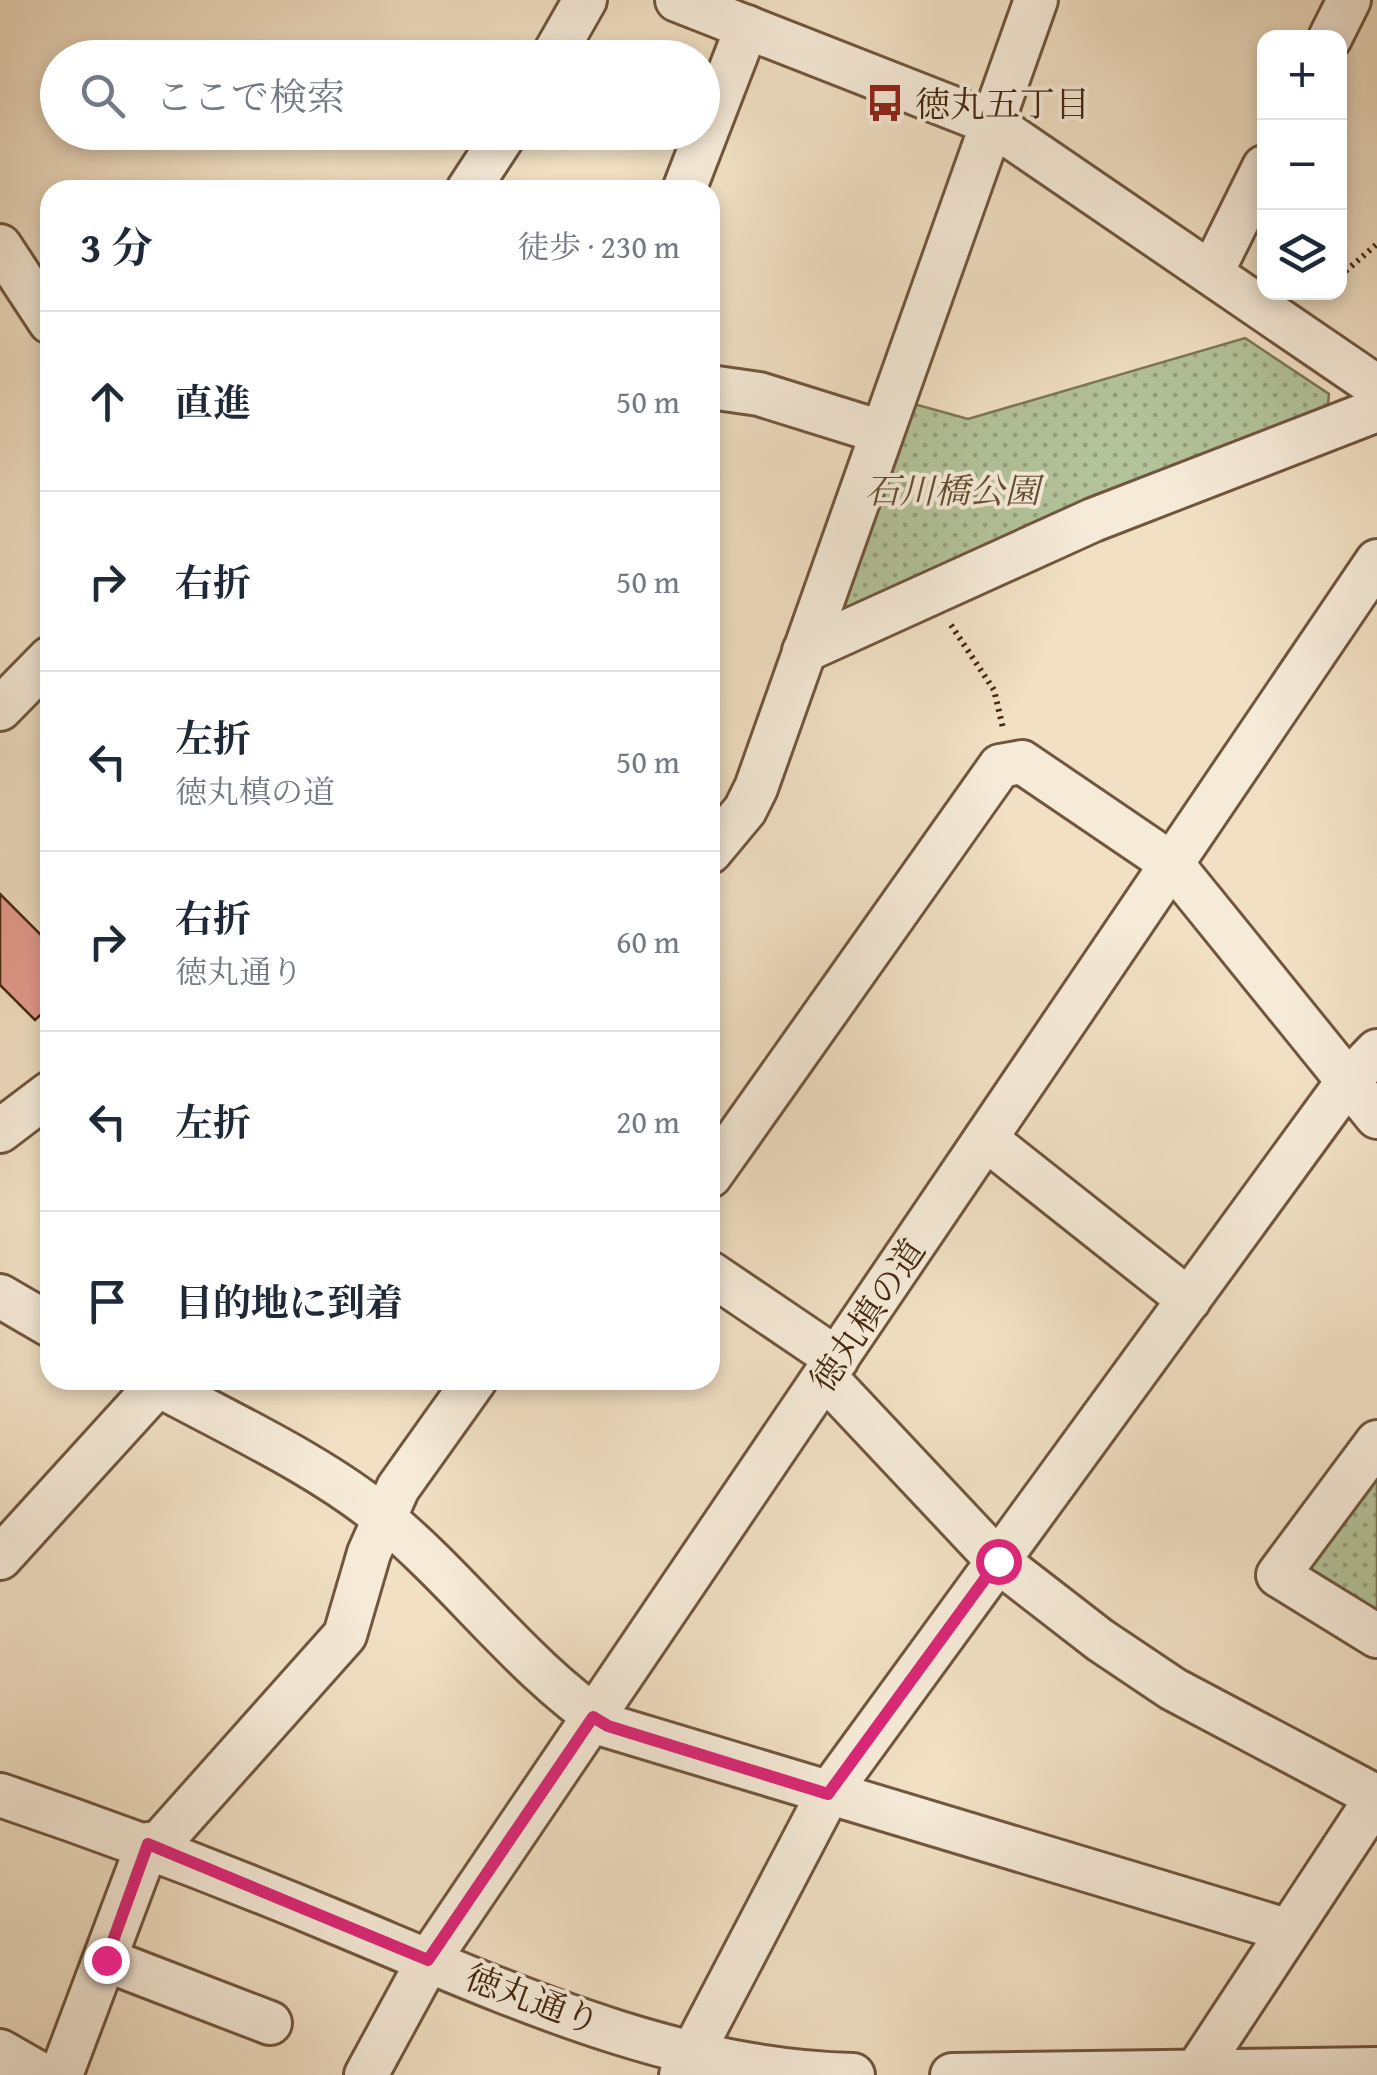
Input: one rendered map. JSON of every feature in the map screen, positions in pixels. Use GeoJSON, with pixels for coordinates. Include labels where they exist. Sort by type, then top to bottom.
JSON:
{"type":"FeatureCollection","features":[{"type":"Feature","properties":{"kind":"street"},"geometry":{"type":"LineString","coordinates":[[562,40],[585,0]]}},
{"type":"Feature","properties":{"kind":"street"},"geometry":{"type":"LineString","coordinates":[[677,0],[991,123],[1377,387]]}},
{"type":"Feature","properties":{"kind":"street"},"geometry":{"type":"LineString","coordinates":[[720,840],[745,810],[756,788],[1036,0]]}},
{"type":"Feature","properties":{"kind":"street"},"geometry":{"type":"LineString","coordinates":[[1334,30],[1348,0]]}},
{"type":"Feature","properties":{"kind":"street"},"geometry":{"type":"LineString","coordinates":[[720,98],[748,27]]}},
{"type":"Feature","properties":{"kind":"street"},"geometry":{"type":"LineString","coordinates":[[475,180],[494,150]]}},
{"type":"Feature","properties":{"kind":"street"},"geometry":{"type":"LineString","coordinates":[[688,180],[700,150]]}},
{"type":"Feature","properties":{"kind":"street"},"geometry":{"type":"LineString","coordinates":[[1212,272],[1257,181]]}},
{"type":"Feature","properties":{"kind":"street"},"geometry":{"type":"LineString","coordinates":[[0,246],[40,307]]}},
{"type":"Feature","properties":{"kind":"street"},"geometry":{"type":"LineString","coordinates":[[720,388],[759,394],[881,432]]}},
{"type":"Feature","properties":{"kind":"street"},"geometry":{"type":"LineString","coordinates":[[804,651],[1093,520],[1377,410]]}},
{"type":"Feature","properties":{"kind":"street","name":"徳丸槙の道"},"geometry":{"type":"LineString","coordinates":[[366,2075],[428,1960],[1377,561]]}},
{"type":"Feature","properties":{"kind":"street"},"geometry":{"type":"LineString","coordinates":[[0,709],[40,668]]}},
{"type":"Feature","properties":{"kind":"street"},"geometry":{"type":"LineString","coordinates":[[720,1162],[1000,766],[1022,762],[1172,864],[1362,1066],[1377,1116]]}},
{"type":"Feature","properties":{"kind":"street"},"geometry":{"type":"LineString","coordinates":[[685,2064],[828,1794],[1362,1066]]}},
{"type":"Feature","properties":{"kind":"street"},"geometry":{"type":"LineString","coordinates":[[0,1132],[40,1101]]}},
{"type":"Feature","properties":{"kind":"street"},"geometry":{"type":"LineString","coordinates":[[986,1140],[1189,1300]]}},
{"type":"Feature","properties":{"kind":"street"},"geometry":{"type":"LineString","coordinates":[[720,1281],[831,1368],[998,1561],[1173,1689],[1377,1797],[1194,2073]]}},
{"type":"Feature","properties":{"kind":"street"},"geometry":{"type":"LineString","coordinates":[[0,1296],[40,1319]]}},
{"type":"Feature","properties":{"kind":"street"},"geometry":{"type":"LineString","coordinates":[[0,1558],[148,1390]]}},
{"type":"Feature","properties":{"kind":"street"},"geometry":{"type":"LineString","coordinates":[[172,1390],[361,1499],[562,1694],[608,1726],[1286,1930]]}},
{"type":"Feature","properties":{"kind":"street"},"geometry":{"type":"LineString","coordinates":[[61,2075],[152,1846],[344,1635],[398,1488],[468,1390]]}},
{"type":"Feature","properties":{"kind":"street"},"geometry":{"type":"LineString","coordinates":[[1377,1442],[1278,1575],[1377,1636]]}},
{"type":"Feature","properties":{"kind":"street","name":"徳丸通り"},"geometry":{"type":"LineString","coordinates":[[0,1795],[152,1846],[685,2064],[853,2075]]}},
{"type":"Feature","properties":{"kind":"street"},"geometry":{"type":"LineString","coordinates":[[106,1960],[270,2023]]}},
{"type":"Feature","properties":{"kind":"street"},"geometry":{"type":"LineString","coordinates":[[0,2051],[42,2075]]}},
{"type":"Feature","properties":{"kind":"street"},"geometry":{"type":"LineString","coordinates":[[952,2075],[1377,2069]]}},
{"type":"Feature","properties":{"kind":"path"},"geometry":{"type":"LineString","coordinates":[[1347,270],[1377,244]]}},
{"type":"Feature","properties":{"kind":"path"},"geometry":{"type":"LineString","coordinates":[[942,611],[994,690],[1007,743]]}},
{"type":"Feature","properties":{"kind":"green space","name":"石川橋公園"},"geometry":{"type":"Polygon","coordinates":[[[1245,338],[1329,394],[1327,415],[854,616],[839,599],[907,402],[968,419],[1245,338]]]}},
{"type":"Feature","properties":{"kind":"green space"},"geometry":{"type":"Polygon","coordinates":[[[1377,1467],[1377,1622],[1312,1581],[1309,1559],[1377,1467]]]}},
{"type":"Feature","properties":{"kind":"building"},"geometry":{"type":"Polygon","coordinates":[[[0,894],[40,934],[40,1015],[35,1020],[0,985],[0,894]]]}},
{"type":"Feature","properties":{"kind":"place","name":"徳丸五丁目"},"geometry":{"type":"Point","coordinates":[885,103]}},
{"type":"Feature","properties":{"kind":"route"},"geometry":{"type":"LineString","coordinates":[[106,1960],[148,1844],[428,1960],[593,1717],[608,1726],[828,1794],[998,1561]]}}]}
